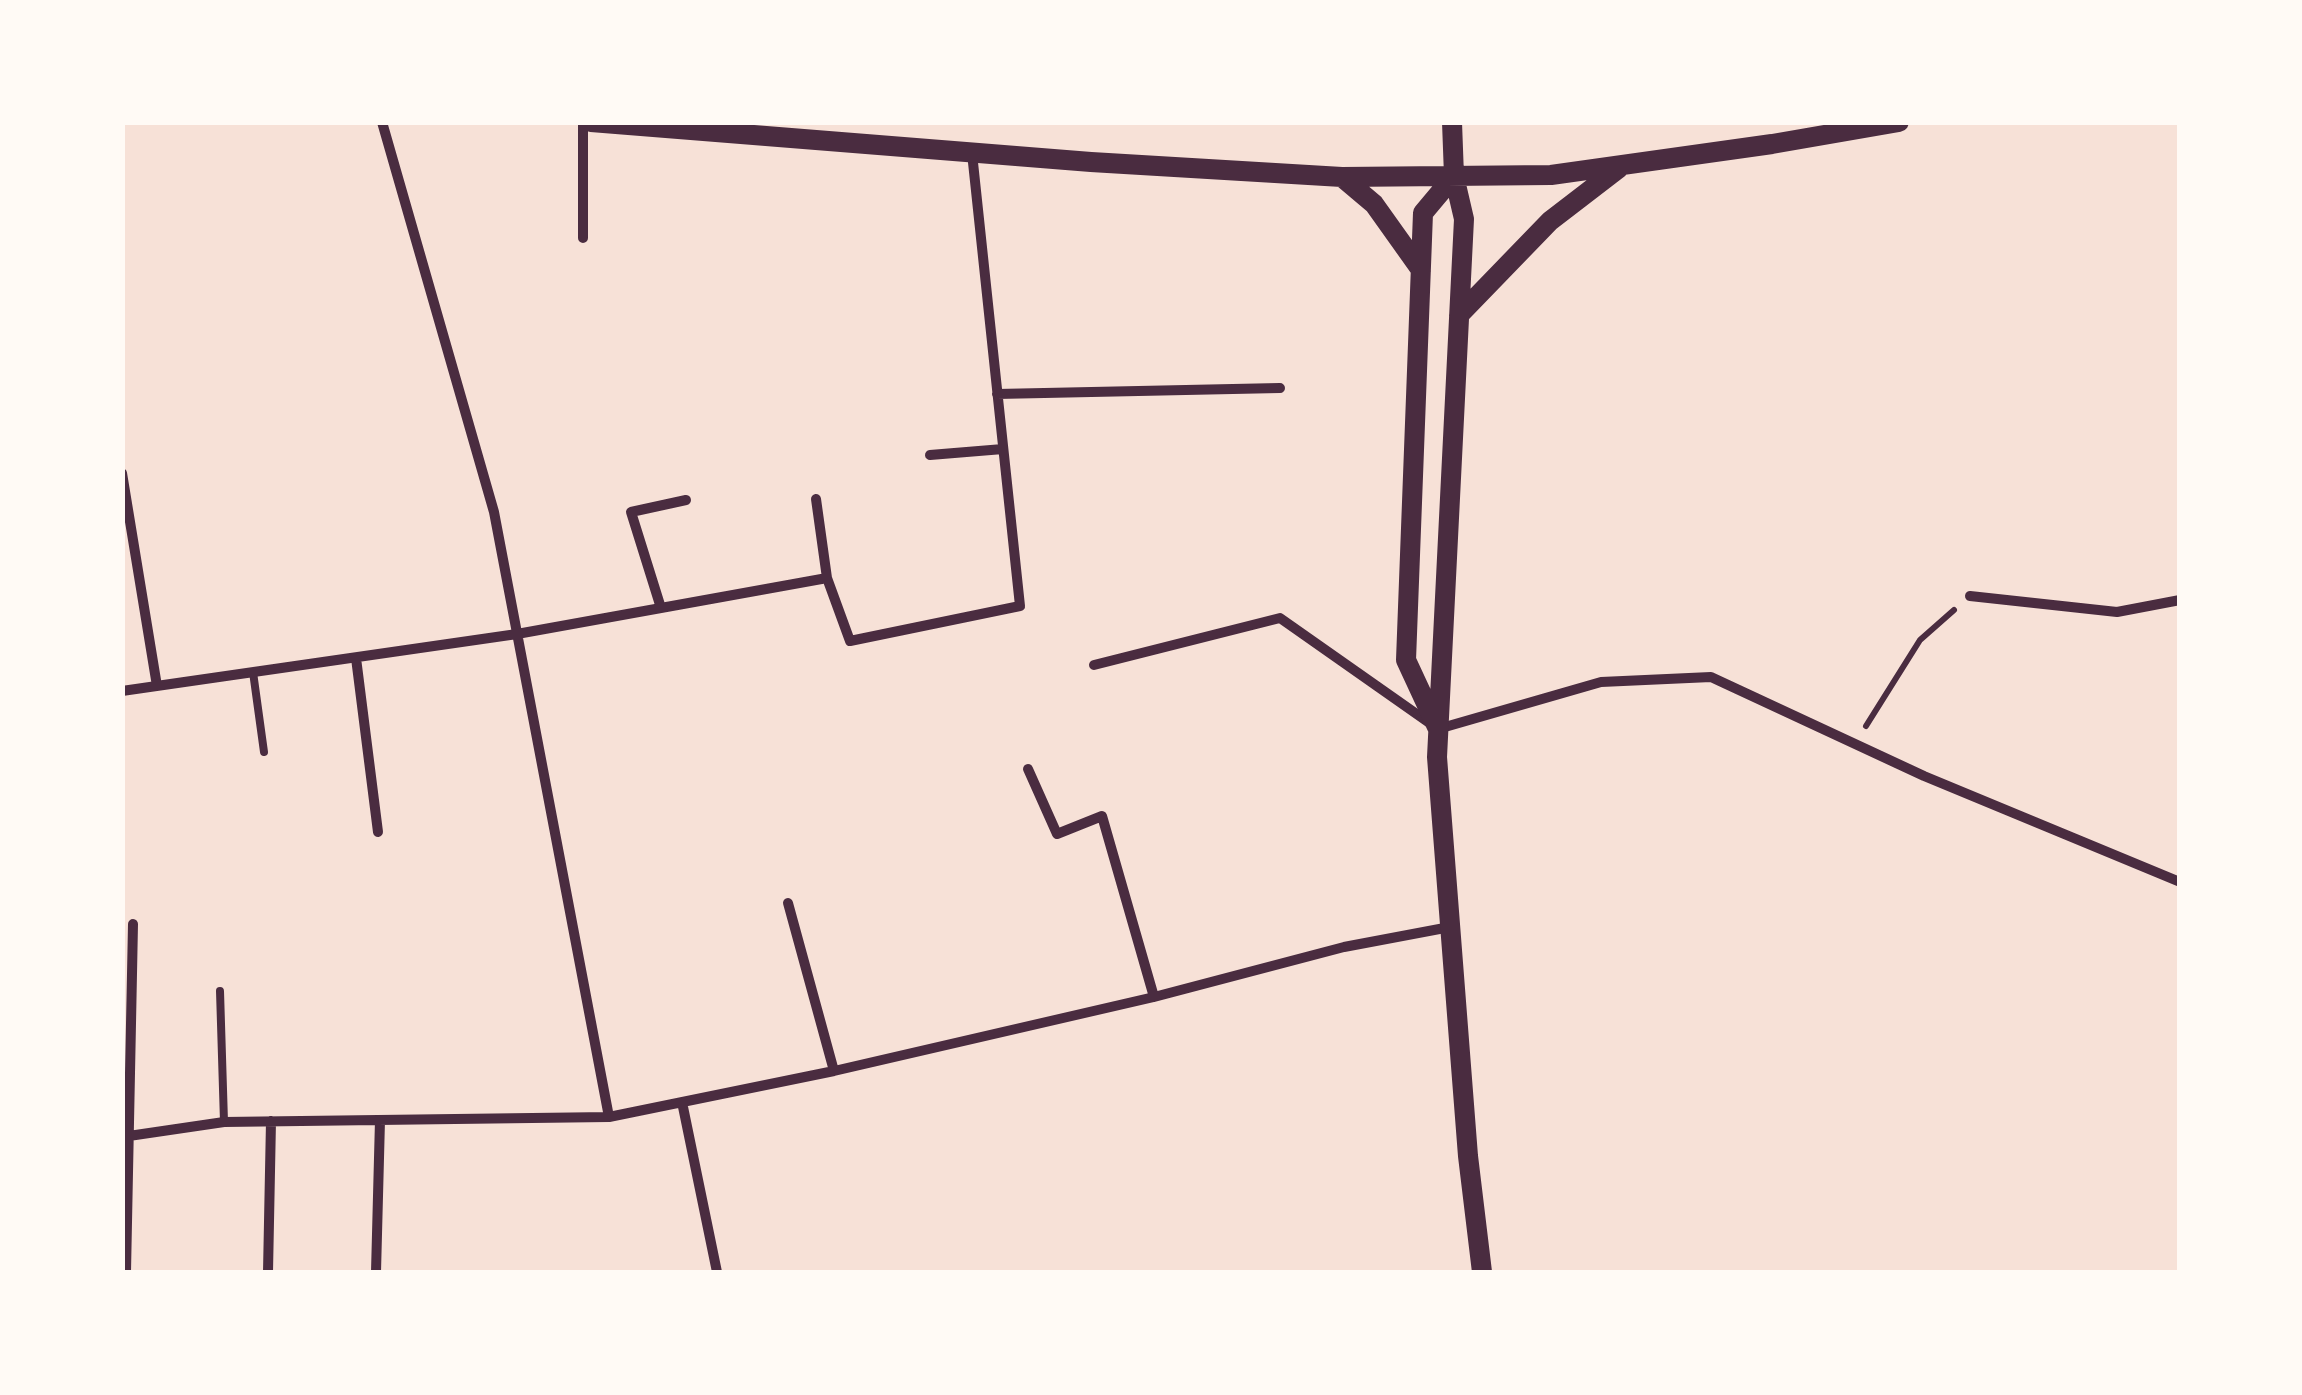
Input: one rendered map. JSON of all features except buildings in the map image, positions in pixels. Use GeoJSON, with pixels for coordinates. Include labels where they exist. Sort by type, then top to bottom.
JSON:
{"type":"FeatureCollection","features":[{"type":"Feature","properties":{"kind":"main road"},"geometry":{"type":"LineString","coordinates":[[591,122],[972,153],[1342,176],[1551,175],[1899,122]]}},
{"type":"Feature","properties":{"kind":"main road"},"geometry":{"type":"LineString","coordinates":[[1452,122],[1454,176],[1464,220],[1437,757],[1468,1156],[1482,1272]]}},
{"type":"Feature","properties":{"kind":"main road"},"geometry":{"type":"LineString","coordinates":[[1459,316],[1550,221],[1622,165]]}},
{"type":"Feature","properties":{"kind":"main road"},"geometry":{"type":"LineString","coordinates":[[1342,176],[1374,204],[1421,270]]}},
{"type":"Feature","properties":{"kind":"main road"},"geometry":{"type":"LineString","coordinates":[[1438,729],[1406,660],[1423,213],[1454,176]]}},
{"type":"Feature","properties":{"kind":"street"},"geometry":{"type":"LineString","coordinates":[[382,122],[494,512],[609,1117]]}},
{"type":"Feature","properties":{"kind":"street"},"geometry":{"type":"LineString","coordinates":[[583,122],[584,238]]}},
{"type":"Feature","properties":{"kind":"street"},"geometry":{"type":"LineString","coordinates":[[816,499],[827,578],[850,641],[1020,606],[972,153]]}},
{"type":"Feature","properties":{"kind":"street"},"geometry":{"type":"LineString","coordinates":[[998,394],[1280,388]]}},
{"type":"Feature","properties":{"kind":"street"},"geometry":{"type":"LineString","coordinates":[[930,455],[1003,449]]}},
{"type":"Feature","properties":{"kind":"street"},"geometry":{"type":"LineString","coordinates":[[122,473],[157,686]]}},
{"type":"Feature","properties":{"kind":"street"},"geometry":{"type":"LineString","coordinates":[[662,608],[631,512],[686,500]]}},
{"type":"Feature","properties":{"kind":"street"},"geometry":{"type":"LineString","coordinates":[[122,691],[517,634],[827,578]]}},
{"type":"Feature","properties":{"kind":"street"},"geometry":{"type":"LineString","coordinates":[[1970,596],[2117,612],[2180,600]]}},
{"type":"Feature","properties":{"kind":"street"},"geometry":{"type":"LineString","coordinates":[[1094,665],[1280,618],[1438,729],[1601,682],[1711,677],[1854,744],[2180,882]]}},
{"type":"Feature","properties":{"kind":"street"},"geometry":{"type":"LineString","coordinates":[[356,658],[378,832]]}},
{"type":"Feature","properties":{"kind":"street"},"geometry":{"type":"LineString","coordinates":[[1028,768],[1058,834],[1102,816],[1154,997]]}},
{"type":"Feature","properties":{"kind":"street"},"geometry":{"type":"LineString","coordinates":[[788,903],[834,1071]]}},
{"type":"Feature","properties":{"kind":"street"},"geometry":{"type":"LineString","coordinates":[[126,1272],[132,924]]}},
{"type":"Feature","properties":{"kind":"street"},"geometry":{"type":"LineString","coordinates":[[126,1136],[224,1122],[609,1117],[834,1071],[1154,997],[1344,947],[1450,927]]}},
{"type":"Feature","properties":{"kind":"street"},"geometry":{"type":"LineString","coordinates":[[682,1102],[717,1272]]}},
{"type":"Feature","properties":{"kind":"street"},"geometry":{"type":"LineString","coordinates":[[376,1272],[380,1120]]}},
{"type":"Feature","properties":{"kind":"street"},"geometry":{"type":"LineString","coordinates":[[268,1272],[271,1121]]}},
{"type":"Feature","properties":{"kind":"lane"},"geometry":{"type":"LineString","coordinates":[[253,672],[264,752]]}},
{"type":"Feature","properties":{"kind":"lane"},"geometry":{"type":"LineString","coordinates":[[220,991],[224,1122]]}},
{"type":"Feature","properties":{"kind":"path"},"geometry":{"type":"LineString","coordinates":[[1854,744],[1920,640],[1970,596]]}}]}
